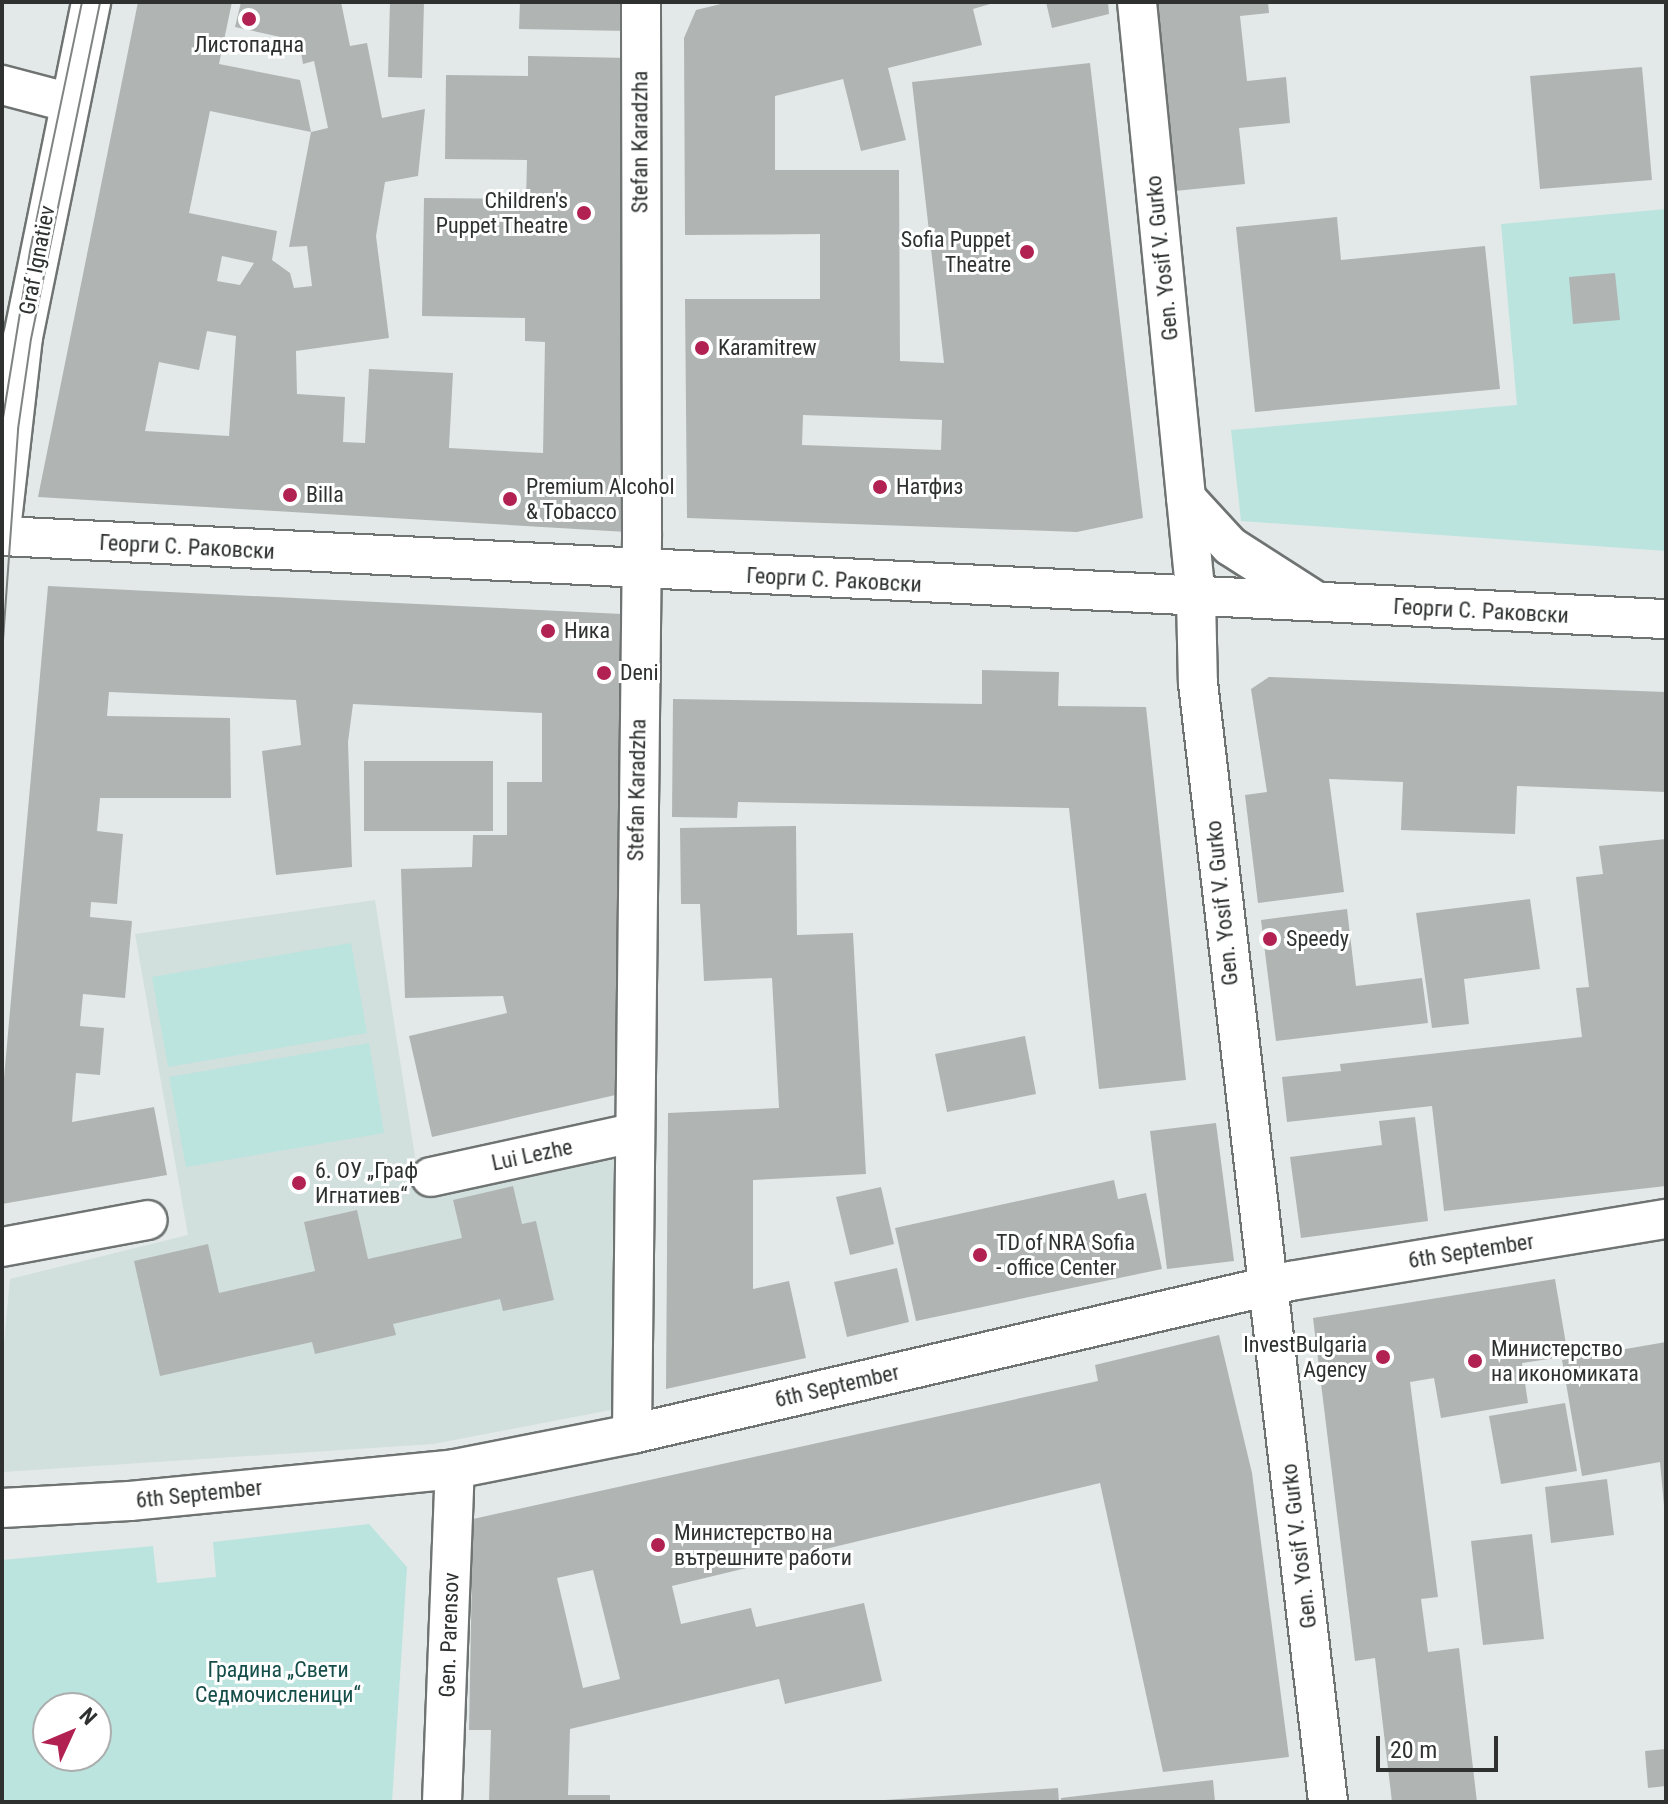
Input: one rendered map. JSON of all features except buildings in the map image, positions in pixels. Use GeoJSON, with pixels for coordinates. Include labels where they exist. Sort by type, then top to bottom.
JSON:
{"type":"FeatureCollection","features":[{"type":"Feature","properties":{"kind":"street","name":"Graf Ignatiev"},"geometry":{"type":"LineString","coordinates":[[2,521],[23,337],[91,2]]}},
{"type":"Feature","properties":{"kind":"street","name":"Stefan Karadzha"},"geometry":{"type":"LineString","coordinates":[[632,1434],[632,1133],[641,571],[641,2]]}},
{"type":"Feature","properties":{"kind":"street","name":"Gen. Yosif V. Gurko"},"geometry":{"type":"LineString","coordinates":[[1137,2],[1196,598],[1198,683],[1328,1802]]}},
{"type":"Feature","properties":{"kind":"street"},"geometry":{"type":"LineString","coordinates":[[2,85],[70,103]]}},
{"type":"Feature","properties":{"kind":"street"},"geometry":{"type":"LineString","coordinates":[[1186,498],[1230,546],[1321,604]]}},
{"type":"Feature","properties":{"kind":"street","name":"Георги С. Раковски"},"geometry":{"type":"LineString","coordinates":[[2,536],[641,571],[1666,619]]}},
{"type":"Feature","properties":{"kind":"street","name":"Lui Lezhe"},"geometry":{"type":"LineString","coordinates":[[431,1177],[632,1133]]}},
{"type":"Feature","properties":{"kind":"street","name":"6th September"},"geometry":{"type":"LineString","coordinates":[[2,1508],[130,1501],[455,1469],[632,1434],[1268,1286],[1666,1219]]}},
{"type":"Feature","properties":{"kind":"street"},"geometry":{"type":"LineString","coordinates":[[2,1247],[148,1220]]}},
{"type":"Feature","properties":{"kind":"street","name":"Gen. Parensov"},"geometry":{"type":"LineString","coordinates":[[442,1802],[455,1469]]}},
{"type":"Feature","properties":{"kind":"shaded area","name":"6. ОУ „Граф Игнатиев“"},"geometry":{"type":"Polygon","coordinates":[[[375,900],[421,1195],[618,1159],[621,1408],[433,1444],[2,1472],[2,1365],[10,1279],[188,1235],[135,934],[375,900]]]}},
{"type":"Feature","properties":{"kind":"green space"},"geometry":{"type":"Polygon","coordinates":[[[1666,209],[1666,551],[1241,521],[1231,430],[1517,405],[1501,224],[1666,209]]]}},
{"type":"Feature","properties":{"kind":"green space"},"geometry":{"type":"Polygon","coordinates":[[[351,943],[367,1033],[168,1067],[152,977],[351,943]]]}},
{"type":"Feature","properties":{"kind":"green space"},"geometry":{"type":"Polygon","coordinates":[[[369,1043],[384,1133],[186,1167],[169,1077],[369,1043]]]}},
{"type":"Feature","properties":{"kind":"green space","name":"Градина „Свети Седмочисленици“"},"geometry":{"type":"Polygon","coordinates":[[[369,1524],[407,1567],[392,1802],[2,1802],[2,1560],[153,1546],[157,1583],[216,1577],[213,1542],[369,1524]]]}},
{"type":"Feature","properties":{"kind":"tram line"},"geometry":{"type":"LineString","coordinates":[[2,424],[30,251],[82,2]]}},
{"type":"Feature","properties":{"kind":"tram line"},"geometry":{"type":"LineString","coordinates":[[2,654],[18,429],[31,339],[100,2]]}},
{"type":"Feature","properties":{"kind":"place","name":"Листопадна"},"geometry":{"type":"Point","coordinates":[249,19]}},
{"type":"Feature","properties":{"kind":"place","name":"Children's Puppet Theatre"},"geometry":{"type":"Point","coordinates":[584,213]}},
{"type":"Feature","properties":{"kind":"place","name":"Sofia Puppet Theatre"},"geometry":{"type":"Point","coordinates":[1027,252]}},
{"type":"Feature","properties":{"kind":"place","name":"Karamitrew"},"geometry":{"type":"Point","coordinates":[702,348]}},
{"type":"Feature","properties":{"kind":"place","name":"Натфиз"},"geometry":{"type":"Point","coordinates":[880,487]}},
{"type":"Feature","properties":{"kind":"place","name":"Billa"},"geometry":{"type":"Point","coordinates":[290,495]}},
{"type":"Feature","properties":{"kind":"place","name":"Premium Alcohol & Tobacco"},"geometry":{"type":"Point","coordinates":[510,499]}},
{"type":"Feature","properties":{"kind":"place","name":"Ника"},"geometry":{"type":"Point","coordinates":[548,631]}},
{"type":"Feature","properties":{"kind":"place","name":"Deni"},"geometry":{"type":"Point","coordinates":[604,673]}},
{"type":"Feature","properties":{"kind":"place","name":"Speedy"},"geometry":{"type":"Point","coordinates":[1270,939]}},
{"type":"Feature","properties":{"kind":"place","name":"6. ОУ „Граф Игнатиев“"},"geometry":{"type":"Point","coordinates":[299,1183]}},
{"type":"Feature","properties":{"kind":"place","name":"TD of NRA Sofia - office Center"},"geometry":{"type":"Point","coordinates":[980,1255]}},
{"type":"Feature","properties":{"kind":"place","name":"InvestBulgaria Agency"},"geometry":{"type":"Point","coordinates":[1383,1357]}},
{"type":"Feature","properties":{"kind":"place","name":"Министерство на икономиката"},"geometry":{"type":"Point","coordinates":[1475,1361]}},
{"type":"Feature","properties":{"kind":"place","name":"Министерство на вътрешните работи"},"geometry":{"type":"Point","coordinates":[658,1545]}}]}
